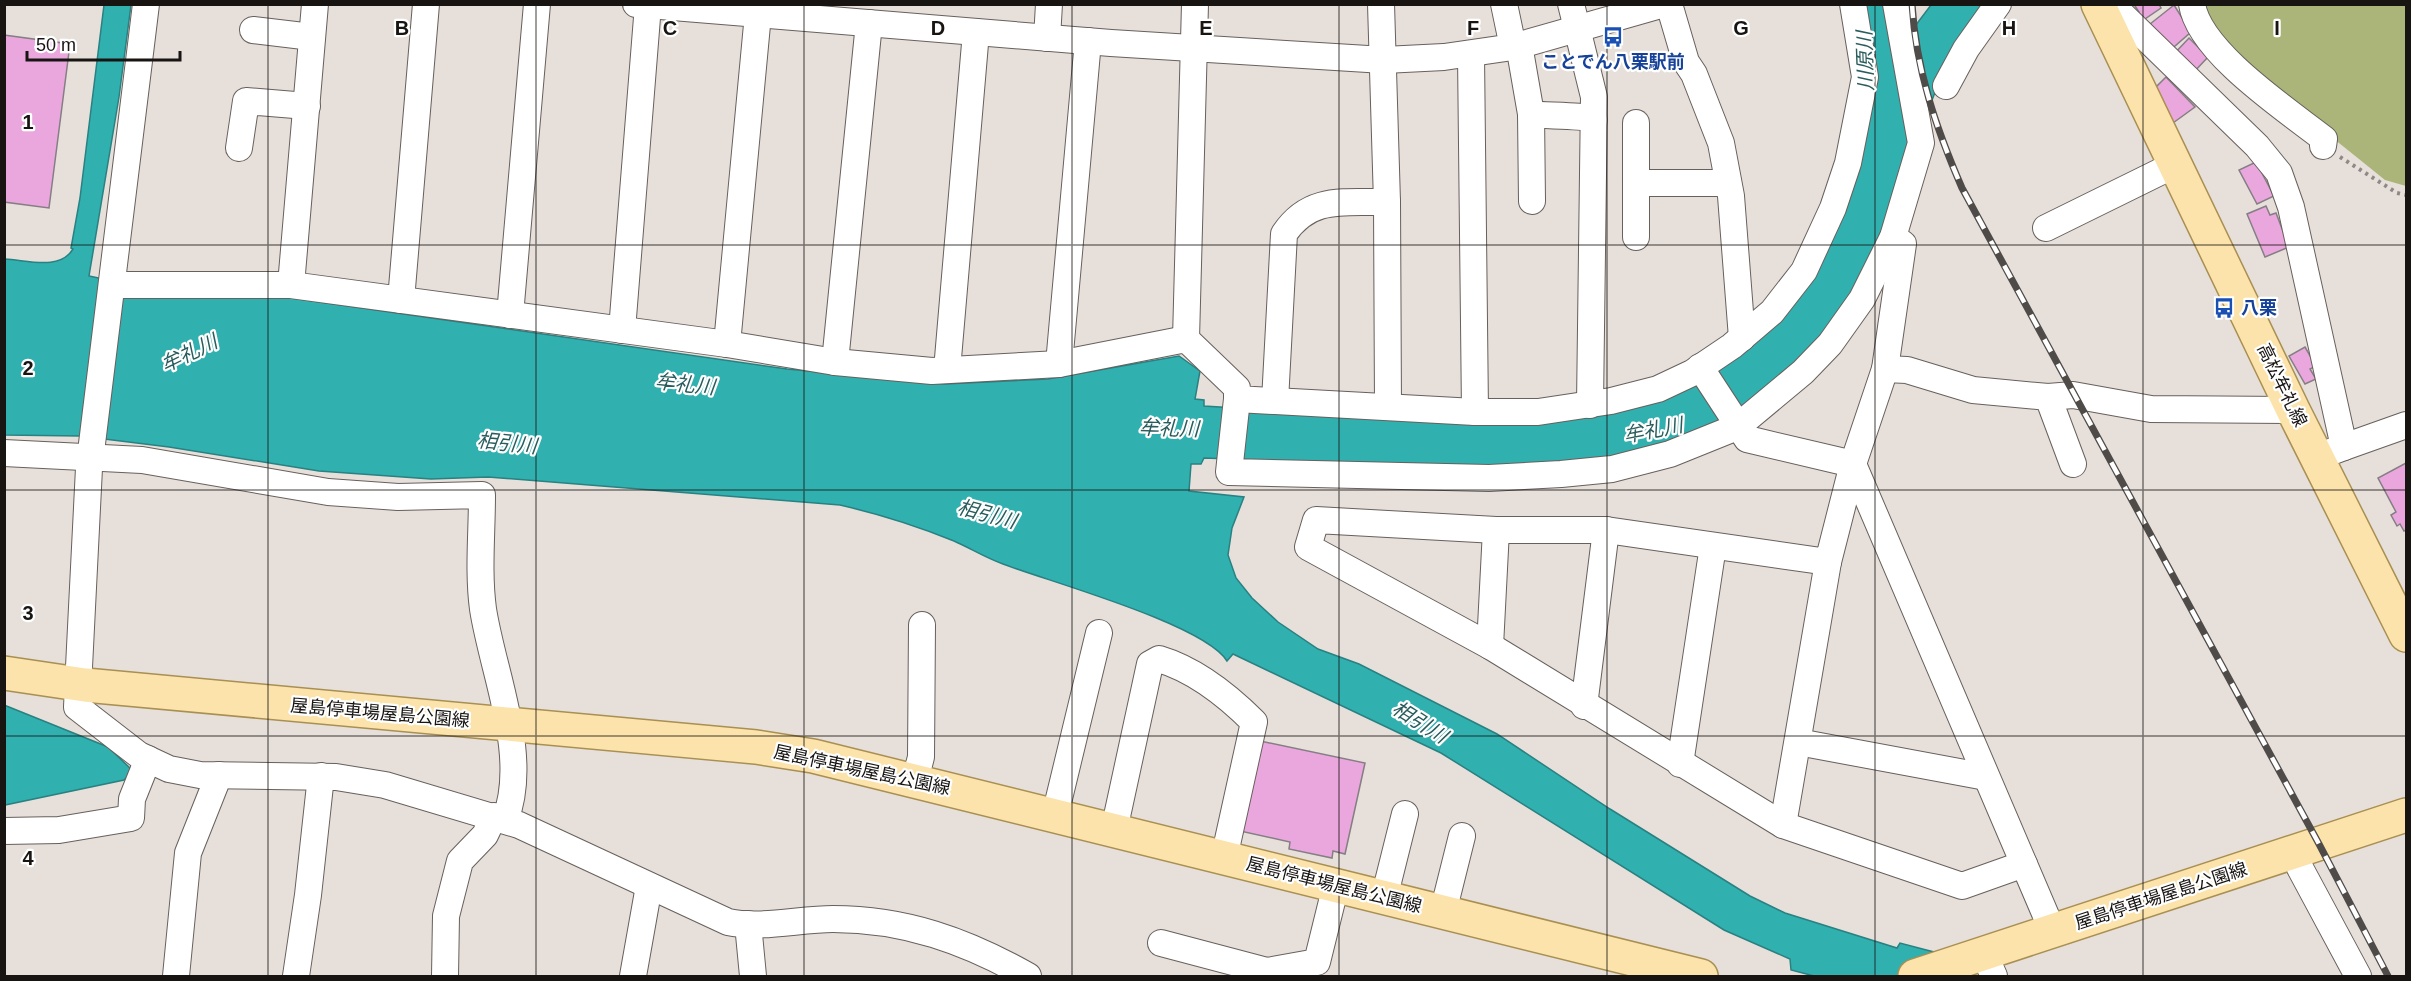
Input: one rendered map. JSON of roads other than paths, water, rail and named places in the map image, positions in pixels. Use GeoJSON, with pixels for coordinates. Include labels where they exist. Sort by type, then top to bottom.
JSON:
{"type":"FeatureCollection","features":[{"type":"Feature","properties":{"kind":"main road","name":"高松牟礼線"},"geometry":{"type":"LineString","coordinates":[[2098,4],[2293,410],[2331,452],[2406,634]]}},
{"type":"Feature","properties":{"kind":"main road","name":"屋島停車場屋島公園線"},"geometry":{"type":"LineString","coordinates":[[4,673],[78,684],[775,750],[832,760],[1701,976]]}},
{"type":"Feature","properties":{"kind":"main road","name":"屋島停車場屋島公園線"},"geometry":{"type":"LineString","coordinates":[[1915,976],[1980,964],[2053,932],[2406,815]]}},
{"type":"Feature","properties":{"kind":"street"},"geometry":{"type":"LineString","coordinates":[[146,4],[93,448],[77,707],[148,759],[184,772],[219,775],[321,776],[385,785],[500,818],[718,919],[748,924],[831,919],[895,923],[956,940],[1028,976]]}},
{"type":"Feature","properties":{"kind":"street"},"geometry":{"type":"LineString","coordinates":[[291,285],[315,4]]}},
{"type":"Feature","properties":{"kind":"street"},"geometry":{"type":"LineString","coordinates":[[401,300],[426,4]]}},
{"type":"Feature","properties":{"kind":"street"},"geometry":{"type":"LineString","coordinates":[[510,315],[537,4]]}},
{"type":"Feature","properties":{"kind":"street"},"geometry":{"type":"LineString","coordinates":[[1047,38],[1048,4]]}},
{"type":"Feature","properties":{"kind":"street"},"geometry":{"type":"LineString","coordinates":[[1195,4],[1186,339],[1237,388],[1238,399],[1228,472],[1490,478],[1612,469],[1670,454],[1737,427],[1803,372],[1830,344],[1862,299],[1893,237],[1907,197],[1921,142],[1896,4]]}},
{"type":"Feature","properties":{"kind":"street"},"geometry":{"type":"LineString","coordinates":[[1381,4],[1387,202],[1388,407]]}},
{"type":"Feature","properties":{"kind":"street"},"geometry":{"type":"LineString","coordinates":[[1504,4],[1531,114],[1532,201]]}},
{"type":"Feature","properties":{"kind":"street"},"geometry":{"type":"LineString","coordinates":[[1571,4],[1594,97],[1590,405]]}},
{"type":"Feature","properties":{"kind":"street"},"geometry":{"type":"LineString","coordinates":[[622,330],[642,5],[1047,38],[1384,60],[1471,55],[1578,31],[1664,4]]}},
{"type":"Feature","properties":{"kind":"street"},"geometry":{"type":"LineString","coordinates":[[1670,4],[1686,62],[1694,74],[1721,143],[1728,183],[1742,338]]}},
{"type":"Feature","properties":{"kind":"street"},"geometry":{"type":"LineString","coordinates":[[1238,399],[1475,412],[1538,412],[1590,405],[1658,389],[1700,368],[1742,338],[1772,312],[1803,271],[1833,208],[1848,163],[1865,77],[1853,4]]}},
{"type":"Feature","properties":{"kind":"street"},"geometry":{"type":"LineString","coordinates":[[1946,86],[1966,49],[1998,4]]}},
{"type":"Feature","properties":{"kind":"street"},"geometry":{"type":"LineString","coordinates":[[2111,4],[2257,146],[2279,173],[2291,207],[2331,452],[2406,425]]}},
{"type":"Feature","properties":{"kind":"street"},"geometry":{"type":"LineString","coordinates":[[2192,4],[2193,15],[2204,33],[2226,59],[2258,88],[2324,139],[2323,146]]}},
{"type":"Feature","properties":{"kind":"street"},"geometry":{"type":"LineString","coordinates":[[727,344],[758,14]]}},
{"type":"Feature","properties":{"kind":"street"},"geometry":{"type":"LineString","coordinates":[[836,362],[869,23]]}},
{"type":"Feature","properties":{"kind":"street"},"geometry":{"type":"LineString","coordinates":[[253,30],[312,37]]}},
{"type":"Feature","properties":{"kind":"street"},"geometry":{"type":"LineString","coordinates":[[947,370],[976,32]]}},
{"type":"Feature","properties":{"kind":"street"},"geometry":{"type":"LineString","coordinates":[[1059,364],[1088,41]]}},
{"type":"Feature","properties":{"kind":"street"},"geometry":{"type":"LineString","coordinates":[[1471,55],[1475,412]]}},
{"type":"Feature","properties":{"kind":"street"},"geometry":{"type":"LineString","coordinates":[[239,148],[246,101],[307,106]]}},
{"type":"Feature","properties":{"kind":"street"},"geometry":{"type":"LineString","coordinates":[[1531,114],[1558,118],[1588,116],[1594,120]]}},
{"type":"Feature","properties":{"kind":"street"},"geometry":{"type":"LineString","coordinates":[[1636,123],[1636,237]]}},
{"type":"Feature","properties":{"kind":"street"},"geometry":{"type":"LineString","coordinates":[[2046,228],[2176,164]]}},
{"type":"Feature","properties":{"kind":"street"},"geometry":{"type":"LineString","coordinates":[[1636,183],[1728,183]]}},
{"type":"Feature","properties":{"kind":"street"},"geometry":{"type":"LineString","coordinates":[[1275,400],[1284,234],[1292,222],[1307,209],[1325,203],[1387,202]]}},
{"type":"Feature","properties":{"kind":"street"},"geometry":{"type":"LineString","coordinates":[[1783,825],[1828,562],[1853,464],[1885,369],[1903,244],[1893,237]]}},
{"type":"Feature","properties":{"kind":"street"},"geometry":{"type":"LineString","coordinates":[[112,290],[291,285],[727,344],[836,362],[932,371],[1059,364],[1186,339]]}},
{"type":"Feature","properties":{"kind":"street"},"geometry":{"type":"LineString","coordinates":[[1700,368],[1747,439],[1853,464]]}},
{"type":"Feature","properties":{"kind":"street"},"geometry":{"type":"LineString","coordinates":[[1885,369],[1907,370],[1973,390],[2048,397],[2073,395],[2151,409],[2293,410]]}},
{"type":"Feature","properties":{"kind":"street"},"geometry":{"type":"LineString","coordinates":[[2048,397],[2073,464]]}},
{"type":"Feature","properties":{"kind":"street"},"geometry":{"type":"LineString","coordinates":[[4,453],[93,448],[142,460],[328,492],[398,497],[482,495],[483,607],[512,736],[511,805],[460,861],[446,916],[445,976]]}},
{"type":"Feature","properties":{"kind":"street"},"geometry":{"type":"LineString","coordinates":[[1853,464],[2053,932]]}},
{"type":"Feature","properties":{"kind":"street"},"geometry":{"type":"LineString","coordinates":[[1828,562],[1606,530],[1496,530],[1316,520],[1308,547],[1490,646],[1783,825],[1962,885],[2024,864]]}},
{"type":"Feature","properties":{"kind":"street"},"geometry":{"type":"LineString","coordinates":[[1490,646],[1496,530]]}},
{"type":"Feature","properties":{"kind":"street"},"geometry":{"type":"LineString","coordinates":[[1584,705],[1606,530]]}},
{"type":"Feature","properties":{"kind":"street"},"geometry":{"type":"LineString","coordinates":[[1680,764],[1713,546]]}},
{"type":"Feature","properties":{"kind":"street"},"geometry":{"type":"LineString","coordinates":[[915,780],[921,757],[922,625]]}},
{"type":"Feature","properties":{"kind":"street"},"geometry":{"type":"LineString","coordinates":[[1054,815],[1100,633]]}},
{"type":"Feature","properties":{"kind":"street"},"geometry":{"type":"LineString","coordinates":[[1114,830],[1150,664],[1160,659],[1183,666],[1236,704],[1254,722],[1224,858]]}},
{"type":"Feature","properties":{"kind":"street"},"geometry":{"type":"LineString","coordinates":[[1798,742],[1986,777]]}},
{"type":"Feature","properties":{"kind":"street"},"geometry":{"type":"LineString","coordinates":[[4,831],[59,830],[131,818],[132,800],[148,759]]}},
{"type":"Feature","properties":{"kind":"street"},"geometry":{"type":"LineString","coordinates":[[176,976],[188,853],[219,775]]}},
{"type":"Feature","properties":{"kind":"street"},"geometry":{"type":"LineString","coordinates":[[296,976],[308,895],[321,776]]}},
{"type":"Feature","properties":{"kind":"street"},"geometry":{"type":"LineString","coordinates":[[1384,898],[1405,814]]}},
{"type":"Feature","properties":{"kind":"street"},"geometry":{"type":"LineString","coordinates":[[1443,912],[1461,836]]}},
{"type":"Feature","properties":{"kind":"street"},"geometry":{"type":"LineString","coordinates":[[2294,852],[2300,868],[2358,976]]}},
{"type":"Feature","properties":{"kind":"street"},"geometry":{"type":"LineString","coordinates":[[1161,943],[1266,974],[1317,962],[1336,885]]}},
{"type":"Feature","properties":{"kind":"street"},"geometry":{"type":"LineString","coordinates":[[633,976],[649,886]]}},
{"type":"Feature","properties":{"kind":"street"},"geometry":{"type":"LineString","coordinates":[[748,924],[753,976]]}},
{"type":"Feature","properties":{"kind":"water"},"geometry":{"type":"Polygon","coordinates":[[[104,5],[131,5],[119,97],[89,276],[103,279],[106,290],[292,298],[787,369],[945,384],[1048,379],[1179,356],[1200,371],[1195,399],[1204,400],[1204,406],[1453,422],[1688,386],[1837,222],[1860,5],[1884,5],[1894,54],[1931,5],[1987,5],[1937,87],[1864,280],[1796,369],[1737,413],[1663,448],[1547,470],[1204,458],[1201,464],[1191,464],[1189,491],[1244,497],[1232,528],[1228,555],[1236,578],[1252,598],[1278,622],[1318,649],[1359,664],[1497,734],[1610,809],[1750,896],[1785,913],[1897,948],[1900,943],[1934,952],[1967,976],[1814,976],[1791,970],[1790,959],[1724,930],[1441,753],[1233,654],[1227,661],[1213,647],[1158,619],[1124,605],[1003,564],[926,530],[869,512],[840,505],[488,477],[431,479],[319,471],[169,447],[80,436],[5,435],[5,259],[52,262],[67,256],[73,249],[71,248],[80,198],[104,5]]]}},
{"type":"Feature","properties":{"kind":"water"},"geometry":{"type":"Polygon","coordinates":[[[4,705],[108,747],[133,771],[124,780],[5,805],[4,705]]]}},
{"type":"Feature","properties":{"kind":"railway"},"geometry":{"type":"LineString","coordinates":[[1912,4],[1918,52],[1929,98],[1962,188],[2319,844],[2388,976]]}},
{"type":"Feature","properties":{"kind":"place","name":"ことでん八栗駅前"},"geometry":{"type":"Point","coordinates":[1613,37]}},
{"type":"Feature","properties":{"kind":"place","name":"八栗"},"geometry":{"type":"Point","coordinates":[2224,308]}},
{"type":"Feature","properties":{"kind":"water label","name":"川原川"},"geometry":{"type":"Point","coordinates":[1865,61]}},
{"type":"Feature","properties":{"kind":"water label","name":"牟礼川"},"geometry":{"type":"Point","coordinates":[189,353]}},
{"type":"Feature","properties":{"kind":"water label","name":"牟礼川"},"geometry":{"type":"Point","coordinates":[685,384]}},
{"type":"Feature","properties":{"kind":"water label","name":"牟礼川"},"geometry":{"type":"Point","coordinates":[1169,428]}},
{"type":"Feature","properties":{"kind":"water label","name":"牟礼川"},"geometry":{"type":"Point","coordinates":[1653,430]}},
{"type":"Feature","properties":{"kind":"water label","name":"相引川"},"geometry":{"type":"Point","coordinates":[507,443]}},
{"type":"Feature","properties":{"kind":"water label","name":"相引川"},"geometry":{"type":"Point","coordinates":[987,514]}},
{"type":"Feature","properties":{"kind":"water label","name":"相引川"},"geometry":{"type":"Point","coordinates":[1420,722]}}]}
